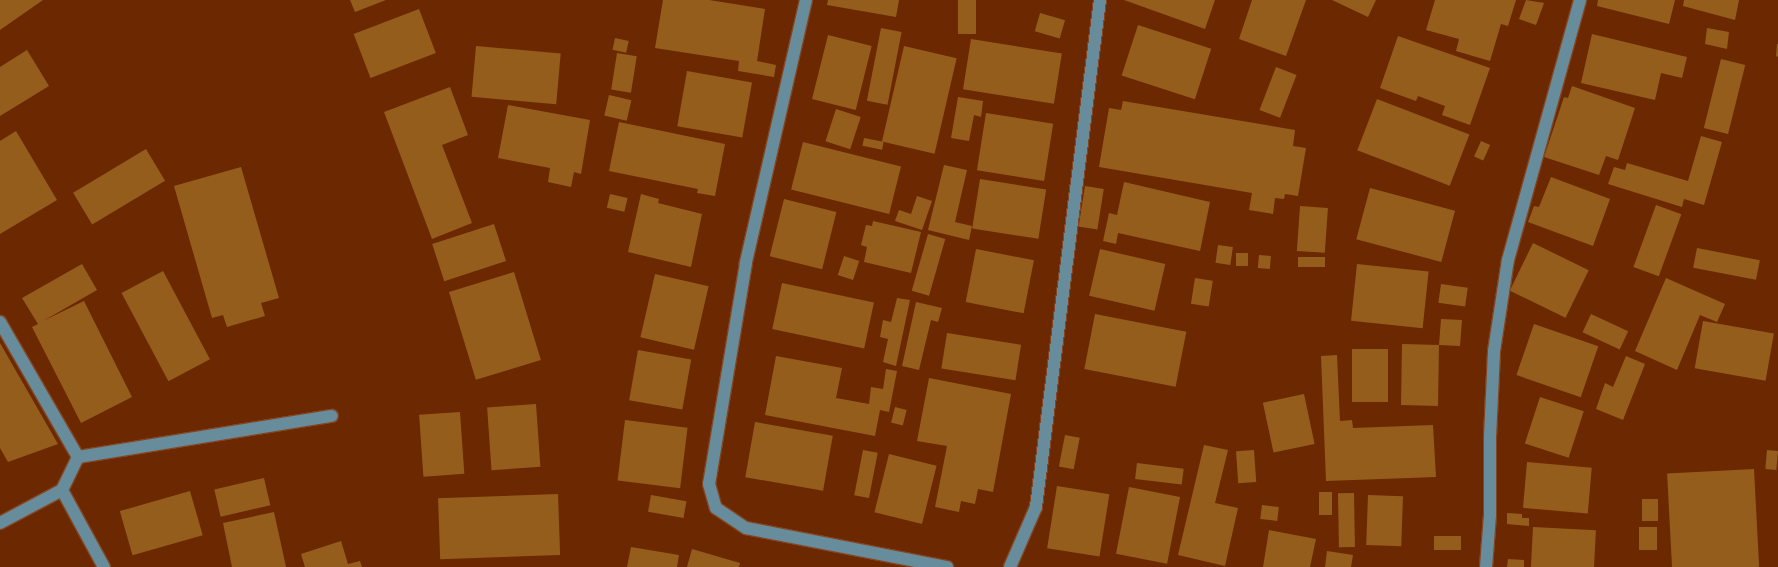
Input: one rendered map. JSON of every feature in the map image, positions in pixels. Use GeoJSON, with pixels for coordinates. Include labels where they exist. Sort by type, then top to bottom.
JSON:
{"type":"FeatureCollection","features":[{"type":"Feature","properties":{"kind":"street"},"geometry":{"type":"LineString","coordinates":[[806,0],[746,263],[709,484],[716,508],[746,528],[948,567]]}},
{"type":"Feature","properties":{"kind":"street"},"geometry":{"type":"LineString","coordinates":[[1010,567],[1036,507],[1100,0]]}},
{"type":"Feature","properties":{"kind":"street"},"geometry":{"type":"LineString","coordinates":[[1486,567],[1490,515],[1490,437],[1494,350],[1508,260],[1580,0]]}},
{"type":"Feature","properties":{"kind":"street"},"geometry":{"type":"LineString","coordinates":[[0,322],[78,457]]}},
{"type":"Feature","properties":{"kind":"street"},"geometry":{"type":"LineString","coordinates":[[78,457],[332,416]]}},
{"type":"Feature","properties":{"kind":"street"},"geometry":{"type":"LineString","coordinates":[[0,524],[62,490],[78,457]]}},
{"type":"Feature","properties":{"kind":"street"},"geometry":{"type":"LineString","coordinates":[[62,490],[104,567]]}},
{"type":"Feature","properties":{"kind":"building"},"geometry":{"type":"Polygon","coordinates":[[[0,0],[43,0],[0,30],[0,0]]]}},
{"type":"Feature","properties":{"kind":"building"},"geometry":{"type":"Polygon","coordinates":[[[350,0],[386,0],[355,12],[350,0]]]}},
{"type":"Feature","properties":{"kind":"building"},"geometry":{"type":"Polygon","coordinates":[[[663,0],[709,0],[765,9],[757,61],[776,65],[774,77],[738,71],[739,61],[655,48],[663,0]]]}},
{"type":"Feature","properties":{"kind":"building"},"geometry":{"type":"Polygon","coordinates":[[[828,0],[899,0],[896,17],[827,5],[828,0]]]}},
{"type":"Feature","properties":{"kind":"building"},"geometry":{"type":"Polygon","coordinates":[[[958,0],[976,0],[976,34],[958,34],[958,0]]]}},
{"type":"Feature","properties":{"kind":"building"},"geometry":{"type":"Polygon","coordinates":[[[1124,0],[1215,0],[1205,29],[1124,0]]]}},
{"type":"Feature","properties":{"kind":"building"},"geometry":{"type":"Polygon","coordinates":[[[1252,0],[1306,0],[1286,56],[1239,39],[1252,0]]]}},
{"type":"Feature","properties":{"kind":"building"},"geometry":{"type":"Polygon","coordinates":[[[1332,0],[1376,0],[1368,17],[1332,0]]]}},
{"type":"Feature","properties":{"kind":"building"},"geometry":{"type":"Polygon","coordinates":[[[1435,0],[1516,0],[1508,26],[1501,24],[1490,61],[1456,51],[1459,39],[1426,30],[1435,0]]]}},
{"type":"Feature","properties":{"kind":"building"},"geometry":{"type":"Polygon","coordinates":[[[1526,0],[1544,3],[1536,25],[1519,19],[1526,0]]]}},
{"type":"Feature","properties":{"kind":"building"},"geometry":{"type":"Polygon","coordinates":[[[1598,0],[1675,0],[1669,24],[1597,6],[1598,0]]]}},
{"type":"Feature","properties":{"kind":"building"},"geometry":{"type":"Polygon","coordinates":[[[1684,0],[1739,0],[1735,20],[1683,6],[1684,0]]]}},
{"type":"Feature","properties":{"kind":"building"},"geometry":{"type":"Polygon","coordinates":[[[419,9],[436,53],[370,78],[354,34],[419,9]]]}},
{"type":"Feature","properties":{"kind":"building"},"geometry":{"type":"Polygon","coordinates":[[[1040,13],[1065,20],[1060,38],[1035,31],[1040,13]]]}},
{"type":"Feature","properties":{"kind":"building"},"geometry":{"type":"Polygon","coordinates":[[[1138,25],[1211,49],[1195,99],[1122,75],[1138,25]]]}},
{"type":"Feature","properties":{"kind":"building"},"geometry":{"type":"Polygon","coordinates":[[[881,28],[902,32],[887,105],[867,101],[881,28]]]}},
{"type":"Feature","properties":{"kind":"building"},"geometry":{"type":"Polygon","coordinates":[[[1707,28],[1729,32],[1727,49],[1705,44],[1707,28]]]}},
{"type":"Feature","properties":{"kind":"building"},"geometry":{"type":"Polygon","coordinates":[[[1592,34],[1687,57],[1682,78],[1661,73],[1655,100],[1581,83],[1592,34]]]}},
{"type":"Feature","properties":{"kind":"building"},"geometry":{"type":"Polygon","coordinates":[[[828,35],[872,46],[856,110],[812,99],[828,35]]]}},
{"type":"Feature","properties":{"kind":"building"},"geometry":{"type":"Polygon","coordinates":[[[1398,36],[1490,68],[1470,125],[1442,115],[1445,106],[1418,96],[1416,101],[1380,88],[1398,36]]]}},
{"type":"Feature","properties":{"kind":"building"},"geometry":{"type":"Polygon","coordinates":[[[615,38],[629,41],[626,53],[613,50],[615,38]]]}},
{"type":"Feature","properties":{"kind":"building"},"geometry":{"type":"Polygon","coordinates":[[[971,39],[1062,53],[1054,104],[963,89],[971,39]]]}},
{"type":"Feature","properties":{"kind":"building"},"geometry":{"type":"Polygon","coordinates":[[[1778,44],[1778,57],[1776,56],[1778,44]]]}},
{"type":"Feature","properties":{"kind":"building"},"geometry":{"type":"Polygon","coordinates":[[[476,46],[561,53],[556,104],[472,97],[476,46]]]}},
{"type":"Feature","properties":{"kind":"building"},"geometry":{"type":"Polygon","coordinates":[[[904,46],[957,58],[935,154],[882,141],[904,46]]]}},
{"type":"Feature","properties":{"kind":"building"},"geometry":{"type":"Polygon","coordinates":[[[27,50],[49,86],[0,116],[0,67],[27,50]]]}},
{"type":"Feature","properties":{"kind":"building"},"geometry":{"type":"Polygon","coordinates":[[[617,53],[637,56],[631,93],[611,90],[617,53]]]}},
{"type":"Feature","properties":{"kind":"building"},"geometry":{"type":"Polygon","coordinates":[[[1721,59],[1745,65],[1728,134],[1704,128],[1721,59]]]}},
{"type":"Feature","properties":{"kind":"building"},"geometry":{"type":"Polygon","coordinates":[[[1276,67],[1297,75],[1280,118],[1260,110],[1276,67]]]}},
{"type":"Feature","properties":{"kind":"building"},"geometry":{"type":"Polygon","coordinates":[[[687,71],[752,82],[742,138],[677,126],[687,71]]]}},
{"type":"Feature","properties":{"kind":"building"},"geometry":{"type":"Polygon","coordinates":[[[1572,86],[1635,108],[1618,160],[1606,156],[1599,175],[1544,157],[1564,97],[1568,98],[1572,86]]]}},
{"type":"Feature","properties":{"kind":"building"},"geometry":{"type":"Polygon","coordinates":[[[450,87],[468,135],[442,145],[472,223],[432,239],[384,112],[450,87]]]}},
{"type":"Feature","properties":{"kind":"building"},"geometry":{"type":"Polygon","coordinates":[[[609,95],[631,100],[627,121],[604,115],[609,95]]]}},
{"type":"Feature","properties":{"kind":"building"},"geometry":{"type":"Polygon","coordinates":[[[958,97],[983,101],[981,117],[974,115],[969,141],[951,138],[958,97]]]}},
{"type":"Feature","properties":{"kind":"building"},"geometry":{"type":"Polygon","coordinates":[[[1377,99],[1469,134],[1450,186],[1357,150],[1377,99]]]}},
{"type":"Feature","properties":{"kind":"building"},"geometry":{"type":"Polygon","coordinates":[[[1123,101],[1295,130],[1293,146],[1306,148],[1298,196],[1285,194],[1284,199],[1275,198],[1273,214],[1249,210],[1252,193],[1099,167],[1109,108],[1121,110],[1123,101]]]}},
{"type":"Feature","properties":{"kind":"building"},"geometry":{"type":"Polygon","coordinates":[[[508,105],[590,120],[581,174],[574,172],[571,187],[548,182],[550,168],[498,158],[508,105]]]}},
{"type":"Feature","properties":{"kind":"building"},"geometry":{"type":"Polygon","coordinates":[[[836,109],[861,117],[850,149],[825,141],[836,109]]]}},
{"type":"Feature","properties":{"kind":"building"},"geometry":{"type":"Polygon","coordinates":[[[986,113],[1053,124],[1044,181],[977,170],[986,113]]]}},
{"type":"Feature","properties":{"kind":"building"},"geometry":{"type":"Polygon","coordinates":[[[619,122],[725,144],[715,196],[697,193],[698,189],[609,171],[619,122]]]}},
{"type":"Feature","properties":{"kind":"building"},"geometry":{"type":"Polygon","coordinates":[[[16,131],[57,200],[0,234],[0,141],[16,131]]]}},
{"type":"Feature","properties":{"kind":"building"},"geometry":{"type":"Polygon","coordinates":[[[1701,136],[1722,142],[1704,205],[1684,199],[1682,207],[1608,184],[1614,167],[1625,170],[1627,163],[1688,181],[1701,136]]]}},
{"type":"Feature","properties":{"kind":"building"},"geometry":{"type":"Polygon","coordinates":[[[864,138],[884,142],[882,150],[862,146],[864,138]]]}},
{"type":"Feature","properties":{"kind":"building"},"geometry":{"type":"Polygon","coordinates":[[[1481,141],[1490,145],[1483,161],[1474,157],[1481,141]]]}},
{"type":"Feature","properties":{"kind":"building"},"geometry":{"type":"Polygon","coordinates":[[[803,142],[901,166],[889,214],[791,190],[803,142]]]}},
{"type":"Feature","properties":{"kind":"building"},"geometry":{"type":"Polygon","coordinates":[[[146,149],[165,181],[92,224],[73,193],[146,149]]]}},
{"type":"Feature","properties":{"kind":"building"},"geometry":{"type":"Polygon","coordinates":[[[944,165],[967,170],[955,222],[972,226],[969,240],[928,230],[944,165]]]}},
{"type":"Feature","properties":{"kind":"building"},"geometry":{"type":"Polygon","coordinates":[[[241,167],[279,298],[261,303],[265,316],[227,327],[223,315],[212,318],[174,186],[241,167]]]}},
{"type":"Feature","properties":{"kind":"building"},"geometry":{"type":"Polygon","coordinates":[[[1551,177],[1610,199],[1593,246],[1528,222],[1534,206],[1539,207],[1551,177]]]}},
{"type":"Feature","properties":{"kind":"building"},"geometry":{"type":"Polygon","coordinates":[[[980,179],[1046,189],[1038,239],[972,228],[980,179]]]}},
{"type":"Feature","properties":{"kind":"building"},"geometry":{"type":"Polygon","coordinates":[[[1124,182],[1210,202],[1200,251],[1118,233],[1116,244],[1103,241],[1109,213],[1117,215],[1124,182]]]}},
{"type":"Feature","properties":{"kind":"building"},"geometry":{"type":"Polygon","coordinates":[[[1085,186],[1104,189],[1097,229],[1079,226],[1085,186]]]}},
{"type":"Feature","properties":{"kind":"building"},"geometry":{"type":"Polygon","coordinates":[[[1370,188],[1455,211],[1441,262],[1356,239],[1370,188]]]}},
{"type":"Feature","properties":{"kind":"building"},"geometry":{"type":"Polygon","coordinates":[[[610,194],[628,198],[624,212],[607,208],[610,194]]]}},
{"type":"Feature","properties":{"kind":"building"},"geometry":{"type":"Polygon","coordinates":[[[641,194],[659,199],[658,203],[702,214],[691,267],[628,252],[641,194]]]}},
{"type":"Feature","properties":{"kind":"building"},"geometry":{"type":"Polygon","coordinates":[[[917,196],[932,201],[922,230],[895,221],[899,210],[911,214],[917,196]]]}},
{"type":"Feature","properties":{"kind":"building"},"geometry":{"type":"Polygon","coordinates":[[[784,199],[836,212],[822,269],[770,256],[784,199]]]}},
{"type":"Feature","properties":{"kind":"building"},"geometry":{"type":"Polygon","coordinates":[[[1656,205],[1681,214],[1659,276],[1633,267],[1656,205]]]}},
{"type":"Feature","properties":{"kind":"building"},"geometry":{"type":"Polygon","coordinates":[[[1300,206],[1328,208],[1325,253],[1297,251],[1300,206]]]}},
{"type":"Feature","properties":{"kind":"building"},"geometry":{"type":"Polygon","coordinates":[[[873,221],[921,232],[911,273],[864,262],[867,247],[861,245],[866,225],[872,226],[873,221]]]}},
{"type":"Feature","properties":{"kind":"building"},"geometry":{"type":"Polygon","coordinates":[[[494,224],[506,261],[444,281],[432,244],[494,224]]]}},
{"type":"Feature","properties":{"kind":"building"},"geometry":{"type":"Polygon","coordinates":[[[928,234],[945,239],[929,296],[912,291],[928,234]]]}},
{"type":"Feature","properties":{"kind":"building"},"geometry":{"type":"Polygon","coordinates":[[[1533,243],[1589,270],[1565,318],[1510,291],[1533,243]]]}},
{"type":"Feature","properties":{"kind":"building"},"geometry":{"type":"Polygon","coordinates":[[[1218,245],[1233,247],[1230,265],[1215,263],[1218,245]]]}},
{"type":"Feature","properties":{"kind":"building"},"geometry":{"type":"Polygon","coordinates":[[[1697,248],[1760,260],[1756,280],[1693,268],[1697,248]]]}},
{"type":"Feature","properties":{"kind":"building"},"geometry":{"type":"Polygon","coordinates":[[[976,249],[1034,260],[1024,313],[966,302],[976,249]]]}},
{"type":"Feature","properties":{"kind":"building"},"geometry":{"type":"Polygon","coordinates":[[[1100,249],[1165,264],[1154,311],[1089,296],[1100,249]]]}},
{"type":"Feature","properties":{"kind":"building"},"geometry":{"type":"Polygon","coordinates":[[[1236,253],[1248,253],[1248,266],[1236,266],[1236,253]]]}},
{"type":"Feature","properties":{"kind":"building"},"geometry":{"type":"Polygon","coordinates":[[[1259,255],[1271,256],[1270,269],[1258,268],[1259,255]]]}},
{"type":"Feature","properties":{"kind":"building"},"geometry":{"type":"Polygon","coordinates":[[[844,256],[859,261],[853,280],[838,275],[844,256]]]}},
{"type":"Feature","properties":{"kind":"building"},"geometry":{"type":"Polygon","coordinates":[[[1298,257],[1325,257],[1325,267],[1298,267],[1298,257]]]}},
{"type":"Feature","properties":{"kind":"building"},"geometry":{"type":"Polygon","coordinates":[[[82,264],[97,290],[43,321],[84,301],[132,397],[81,423],[32,327],[38,324],[22,298],[82,264]]]}},
{"type":"Feature","properties":{"kind":"building"},"geometry":{"type":"Polygon","coordinates":[[[1357,264],[1429,272],[1423,328],[1351,321],[1357,264]]]}},
{"type":"Feature","properties":{"kind":"building"},"geometry":{"type":"Polygon","coordinates":[[[163,271],[210,359],[168,381],[122,293],[163,271]]]}},
{"type":"Feature","properties":{"kind":"building"},"geometry":{"type":"Polygon","coordinates":[[[514,272],[541,360],[476,380],[449,292],[514,272]]]}},
{"type":"Feature","properties":{"kind":"building"},"geometry":{"type":"Polygon","coordinates":[[[655,274],[709,286],[694,350],[640,337],[655,274]]]}},
{"type":"Feature","properties":{"kind":"building"},"geometry":{"type":"Polygon","coordinates":[[[1195,278],[1213,281],[1209,306],[1191,304],[1195,278]]]}},
{"type":"Feature","properties":{"kind":"building"},"geometry":{"type":"Polygon","coordinates":[[[1666,278],[1725,304],[1717,322],[1700,315],[1677,370],[1635,351],[1666,278]]]}},
{"type":"Feature","properties":{"kind":"building"},"geometry":{"type":"Polygon","coordinates":[[[782,283],[874,303],[864,349],[772,329],[782,283]]]}},
{"type":"Feature","properties":{"kind":"building"},"geometry":{"type":"Polygon","coordinates":[[[1441,284],[1468,288],[1465,307],[1438,303],[1441,284]]]}},
{"type":"Feature","properties":{"kind":"building"},"geometry":{"type":"Polygon","coordinates":[[[897,298],[910,300],[896,366],[883,362],[888,339],[880,337],[883,320],[891,322],[897,298]]]}},
{"type":"Feature","properties":{"kind":"building"},"geometry":{"type":"Polygon","coordinates":[[[916,302],[942,308],[938,322],[931,320],[919,370],[902,366],[916,302]]]}},
{"type":"Feature","properties":{"kind":"building"},"geometry":{"type":"Polygon","coordinates":[[[1095,314],[1186,332],[1176,387],[1084,369],[1095,314]]]}},
{"type":"Feature","properties":{"kind":"building"},"geometry":{"type":"Polygon","coordinates":[[[1591,314],[1628,331],[1620,349],[1583,332],[1591,314]]]}},
{"type":"Feature","properties":{"kind":"building"},"geometry":{"type":"Polygon","coordinates":[[[1441,319],[1462,320],[1460,346],[1439,345],[1441,319]]]}},
{"type":"Feature","properties":{"kind":"building"},"geometry":{"type":"Polygon","coordinates":[[[1703,321],[1774,334],[1766,381],[1695,368],[1703,321]]]}},
{"type":"Feature","properties":{"kind":"building"},"geometry":{"type":"Polygon","coordinates":[[[1534,324],[1598,346],[1581,397],[1516,375],[1534,324]]]}},
{"type":"Feature","properties":{"kind":"building"},"geometry":{"type":"Polygon","coordinates":[[[947,333],[1021,345],[1015,380],[941,369],[947,333]]]}},
{"type":"Feature","properties":{"kind":"building"},"geometry":{"type":"Polygon","coordinates":[[[0,343],[58,444],[8,462],[0,448],[0,343]]]}},
{"type":"Feature","properties":{"kind":"building"},"geometry":{"type":"Polygon","coordinates":[[[1402,344],[1439,345],[1438,406],[1401,405],[1402,344]]]}},
{"type":"Feature","properties":{"kind":"building"},"geometry":{"type":"Polygon","coordinates":[[[1352,349],[1388,349],[1388,402],[1352,402],[1352,349]]]}},
{"type":"Feature","properties":{"kind":"building"},"geometry":{"type":"Polygon","coordinates":[[[638,350],[691,359],[682,410],[629,400],[638,350]]]}},
{"type":"Feature","properties":{"kind":"building"},"geometry":{"type":"Polygon","coordinates":[[[1337,355],[1340,421],[1352,420],[1353,428],[1433,425],[1436,477],[1326,481],[1321,356],[1337,355]]]}},
{"type":"Feature","properties":{"kind":"building"},"geometry":{"type":"Polygon","coordinates":[[[776,356],[842,368],[836,398],[869,404],[871,387],[883,389],[886,369],[897,371],[889,412],[880,410],[875,436],[765,415],[776,356]]]}},
{"type":"Feature","properties":{"kind":"building"},"geometry":{"type":"Polygon","coordinates":[[[1626,356],[1645,364],[1623,420],[1596,409],[1605,383],[1613,387],[1626,356]]]}},
{"type":"Feature","properties":{"kind":"building"},"geometry":{"type":"Polygon","coordinates":[[[929,378],[1011,394],[993,492],[978,489],[975,504],[961,501],[959,512],[935,507],[947,446],[917,441],[929,378]]]}},
{"type":"Feature","properties":{"kind":"building"},"geometry":{"type":"Polygon","coordinates":[[[1304,394],[1315,444],[1274,453],[1263,403],[1304,394]]]}},
{"type":"Feature","properties":{"kind":"building"},"geometry":{"type":"Polygon","coordinates":[[[1540,397],[1584,411],[1569,458],[1525,444],[1540,397]]]}},
{"type":"Feature","properties":{"kind":"building"},"geometry":{"type":"Polygon","coordinates":[[[536,404],[540,467],[492,470],[487,407],[536,404]]]}},
{"type":"Feature","properties":{"kind":"building"},"geometry":{"type":"Polygon","coordinates":[[[895,407],[907,410],[903,425],[891,423],[895,407]]]}},
{"type":"Feature","properties":{"kind":"building"},"geometry":{"type":"Polygon","coordinates":[[[460,412],[464,474],[423,477],[419,415],[460,412]]]}},
{"type":"Feature","properties":{"kind":"building"},"geometry":{"type":"Polygon","coordinates":[[[625,420],[688,428],[680,488],[618,481],[625,420]]]}},
{"type":"Feature","properties":{"kind":"building"},"geometry":{"type":"Polygon","coordinates":[[[755,422],[833,436],[823,491],[745,477],[755,422]]]}},
{"type":"Feature","properties":{"kind":"building"},"geometry":{"type":"Polygon","coordinates":[[[1065,435],[1080,438],[1074,469],[1059,466],[1065,435]]]}},
{"type":"Feature","properties":{"kind":"building"},"geometry":{"type":"Polygon","coordinates":[[[1204,445],[1228,450],[1215,503],[1238,508],[1225,566],[1178,555],[1204,445]]]}},
{"type":"Feature","properties":{"kind":"building"},"geometry":{"type":"Polygon","coordinates":[[[863,450],[878,453],[869,498],[854,495],[863,450]]]}},
{"type":"Feature","properties":{"kind":"building"},"geometry":{"type":"Polygon","coordinates":[[[1254,450],[1256,482],[1238,483],[1236,451],[1254,450]]]}},
{"type":"Feature","properties":{"kind":"building"},"geometry":{"type":"Polygon","coordinates":[[[1767,450],[1778,451],[1776,470],[1765,469],[1767,450]]]}},
{"type":"Feature","properties":{"kind":"building"},"geometry":{"type":"Polygon","coordinates":[[[889,454],[937,466],[922,524],[874,512],[889,454]]]}},
{"type":"Feature","properties":{"kind":"building"},"geometry":{"type":"Polygon","coordinates":[[[1527,462],[1592,468],[1588,513],[1523,508],[1527,462]]]}},
{"type":"Feature","properties":{"kind":"building"},"geometry":{"type":"Polygon","coordinates":[[[1137,463],[1184,469],[1182,485],[1135,479],[1137,463]]]}},
{"type":"Feature","properties":{"kind":"building"},"geometry":{"type":"Polygon","coordinates":[[[1754,469],[1759,567],[1672,567],[1667,474],[1754,469]]]}},
{"type":"Feature","properties":{"kind":"building"},"geometry":{"type":"Polygon","coordinates":[[[264,478],[270,505],[221,517],[214,489],[264,478]]]}},
{"type":"Feature","properties":{"kind":"building"},"geometry":{"type":"Polygon","coordinates":[[[1057,486],[1109,494],[1099,557],[1047,548],[1057,486]]]}},
{"type":"Feature","properties":{"kind":"building"},"geometry":{"type":"Polygon","coordinates":[[[1129,487],[1180,497],[1167,564],[1116,554],[1129,487]]]}},
{"type":"Feature","properties":{"kind":"building"},"geometry":{"type":"Polygon","coordinates":[[[190,491],[203,535],[133,555],[120,511],[190,491]]]}},
{"type":"Feature","properties":{"kind":"building"},"geometry":{"type":"Polygon","coordinates":[[[1319,492],[1332,492],[1332,515],[1319,515],[1319,492]]]}},
{"type":"Feature","properties":{"kind":"building"},"geometry":{"type":"Polygon","coordinates":[[[1338,493],[1354,493],[1355,547],[1339,547],[1338,493]]]}},
{"type":"Feature","properties":{"kind":"building"},"geometry":{"type":"Polygon","coordinates":[[[558,494],[560,555],[440,559],[438,498],[558,494]]]}},
{"type":"Feature","properties":{"kind":"building"},"geometry":{"type":"Polygon","coordinates":[[[651,495],[686,501],[684,518],[648,512],[651,495]]]}},
{"type":"Feature","properties":{"kind":"building"},"geometry":{"type":"Polygon","coordinates":[[[1368,495],[1403,496],[1401,546],[1366,545],[1368,495]]]}},
{"type":"Feature","properties":{"kind":"building"},"geometry":{"type":"Polygon","coordinates":[[[1642,499],[1658,499],[1658,521],[1642,521],[1642,499]]]}},
{"type":"Feature","properties":{"kind":"building"},"geometry":{"type":"Polygon","coordinates":[[[1262,505],[1279,507],[1277,521],[1260,519],[1262,505]]]}},
{"type":"Feature","properties":{"kind":"building"},"geometry":{"type":"Polygon","coordinates":[[[274,512],[286,567],[232,567],[223,523],[274,512]]]}},
{"type":"Feature","properties":{"kind":"building"},"geometry":{"type":"Polygon","coordinates":[[[1507,513],[1522,514],[1522,518],[1529,518],[1529,526],[1507,524],[1507,513]]]}},
{"type":"Feature","properties":{"kind":"building"},"geometry":{"type":"Polygon","coordinates":[[[1533,527],[1596,530],[1594,567],[1531,567],[1533,527]]]}},
{"type":"Feature","properties":{"kind":"building"},"geometry":{"type":"Polygon","coordinates":[[[1639,527],[1657,527],[1657,550],[1639,550],[1639,527]]]}},
{"type":"Feature","properties":{"kind":"building"},"geometry":{"type":"Polygon","coordinates":[[[1269,530],[1316,539],[1310,567],[1263,567],[1269,530]]]}},
{"type":"Feature","properties":{"kind":"building"},"geometry":{"type":"Polygon","coordinates":[[[1434,536],[1461,536],[1461,550],[1434,550],[1434,536]]]}},
{"type":"Feature","properties":{"kind":"building"},"geometry":{"type":"Polygon","coordinates":[[[341,541],[348,564],[360,561],[362,567],[305,567],[301,554],[341,541]]]}},
{"type":"Feature","properties":{"kind":"building"},"geometry":{"type":"Polygon","coordinates":[[[631,547],[679,555],[677,567],[627,567],[631,547]]]}},
{"type":"Feature","properties":{"kind":"building"},"geometry":{"type":"Polygon","coordinates":[[[692,549],[740,563],[739,567],[687,567],[692,549]]]}},
{"type":"Feature","properties":{"kind":"building"},"geometry":{"type":"Polygon","coordinates":[[[1327,551],[1353,555],[1351,567],[1325,567],[1327,551]]]}},
{"type":"Feature","properties":{"kind":"building"},"geometry":{"type":"Polygon","coordinates":[[[1508,559],[1524,560],[1524,567],[1507,567],[1508,559]]]}}]}
